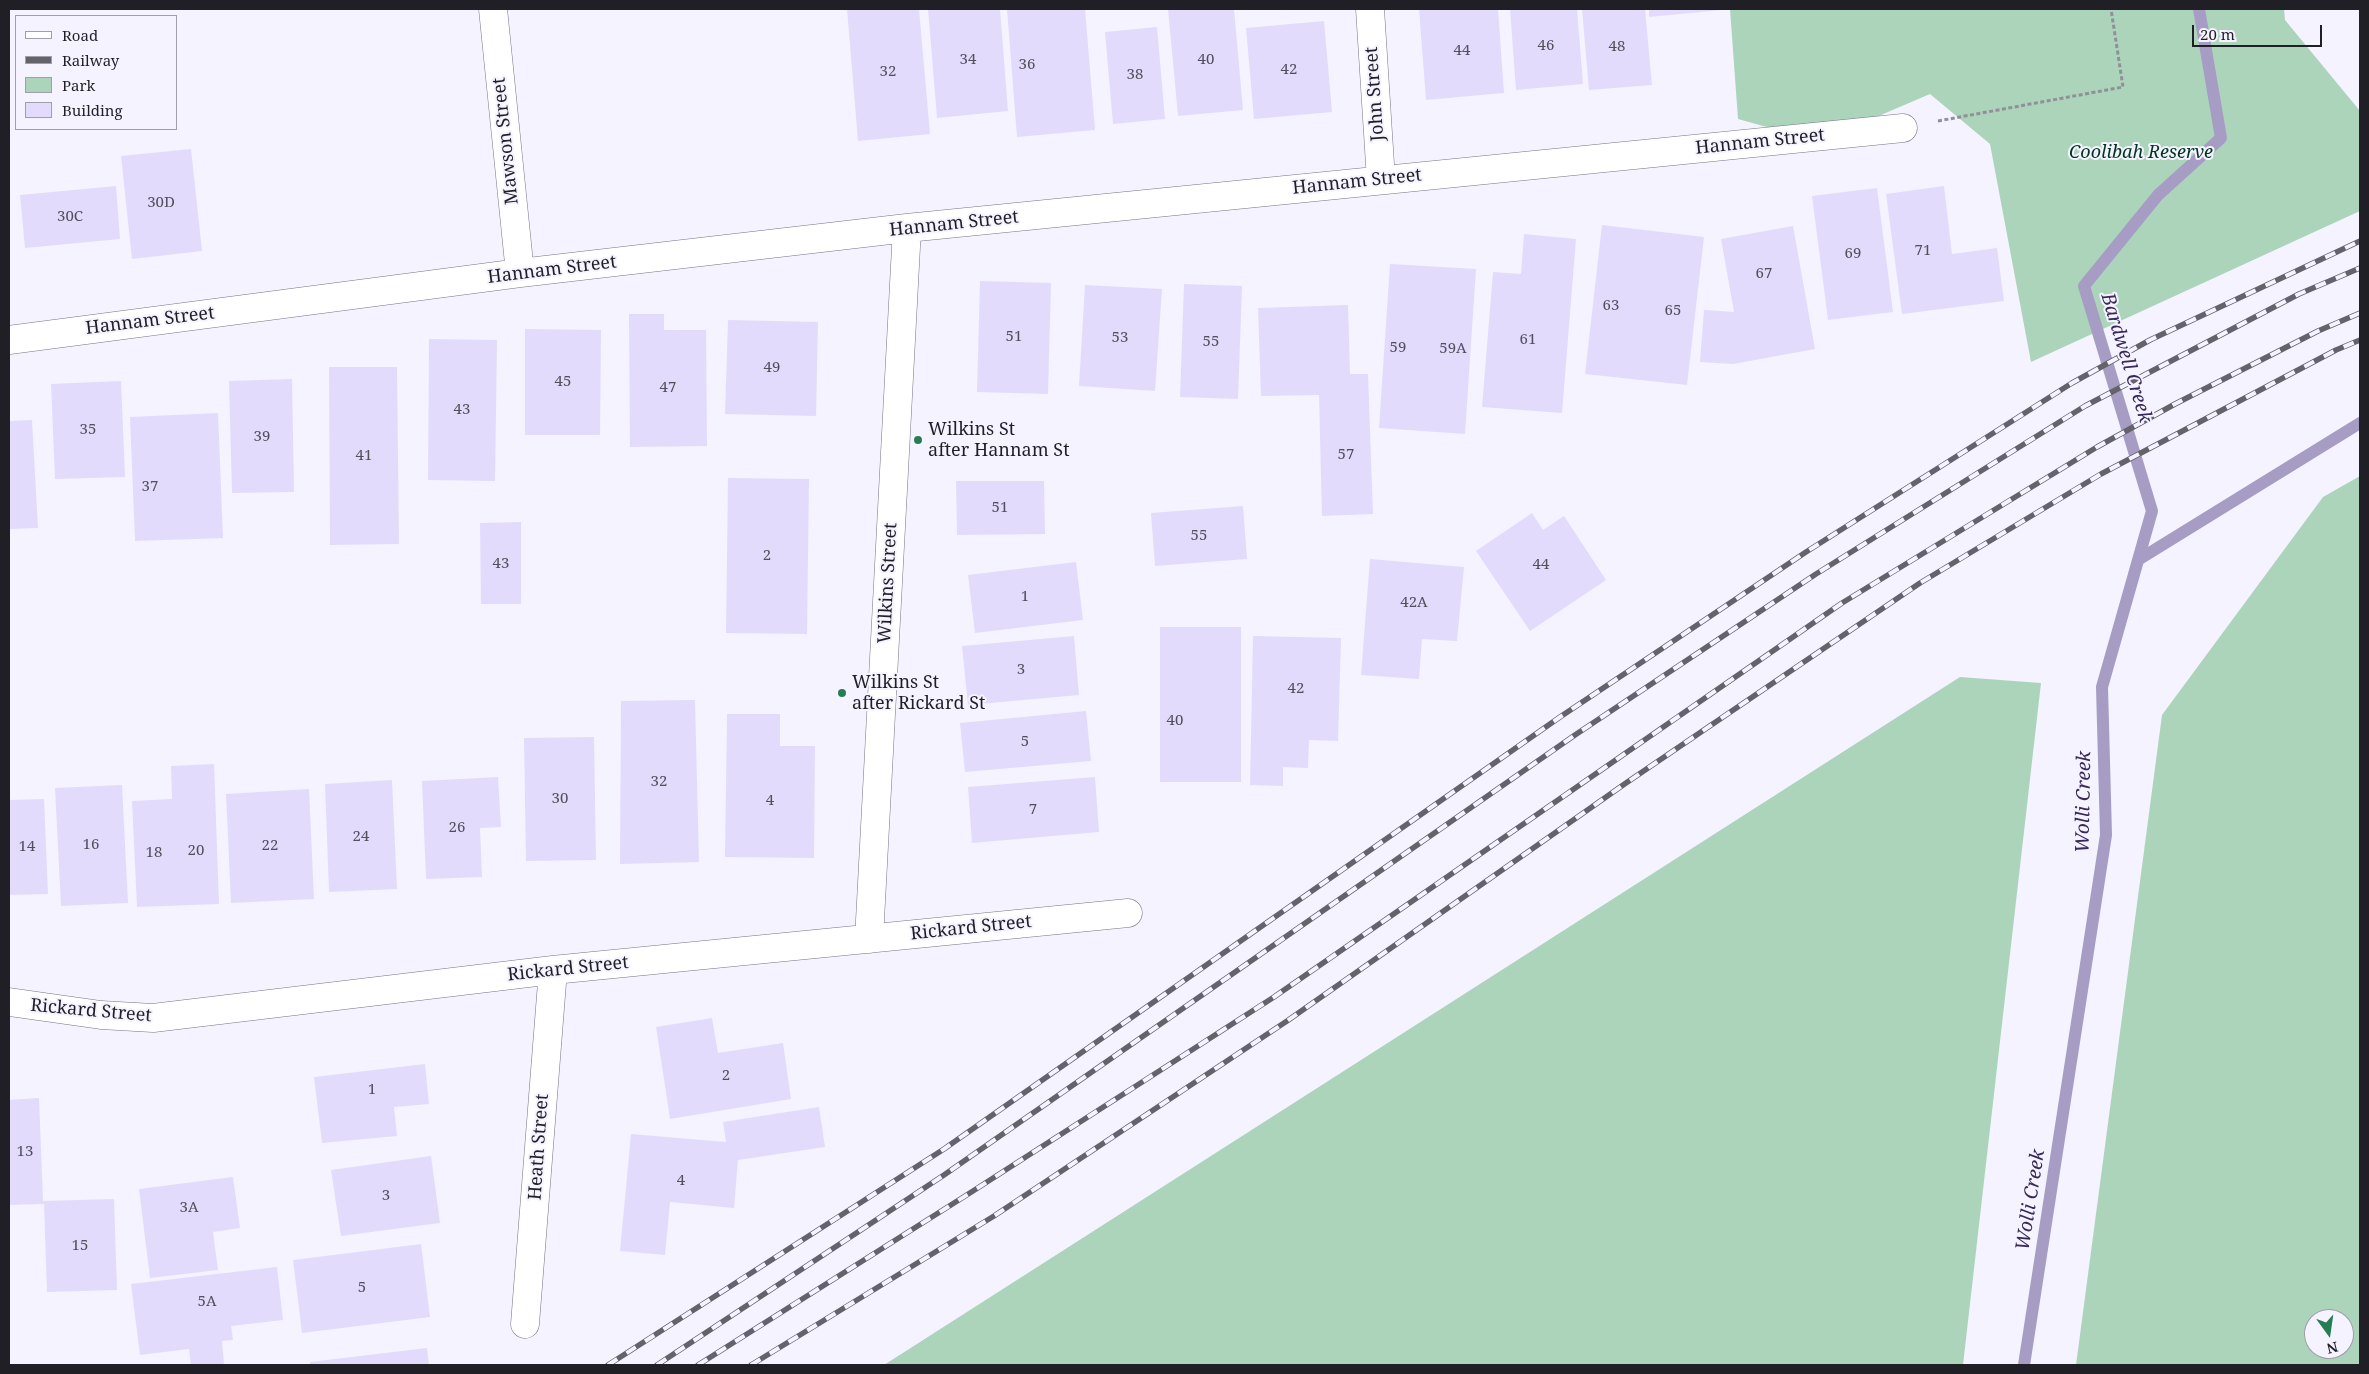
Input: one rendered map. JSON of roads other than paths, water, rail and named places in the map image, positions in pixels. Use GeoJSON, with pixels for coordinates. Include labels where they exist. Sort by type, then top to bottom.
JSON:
{"type":"FeatureCollection","features":[{"type":"Feature","properties":{"kind":"street","name":"Mawson Street"},"geometry":{"type":"LineString","coordinates":[[493,9],[520,273]]}},
{"type":"Feature","properties":{"kind":"street","name":"John Street"},"geometry":{"type":"LineString","coordinates":[[1370,9],[1381,180]]}},
{"type":"Feature","properties":{"kind":"street","name":"Hannam Street"},"geometry":{"type":"LineString","coordinates":[[9,340],[520,273],[907,228],[1902,128]]}},
{"type":"Feature","properties":{"kind":"street","name":"Wilkins Street"},"geometry":{"type":"LineString","coordinates":[[869,939],[907,228]]}},
{"type":"Feature","properties":{"kind":"street","name":"Rickard Street"},"geometry":{"type":"LineString","coordinates":[[9,1002],[101,1015],[153,1018],[553,970],[1128,912]]}},
{"type":"Feature","properties":{"kind":"street","name":"Heath Street"},"geometry":{"type":"LineString","coordinates":[[525,1324],[553,970]]}},
{"type":"Feature","properties":{"kind":"waterway","name":"Wolli Creek"},"geometry":{"type":"LineString","coordinates":[[2024,1365],[2106,835],[2102,687],[2152,511],[2084,286],[2158,195],[2221,138],[2199,9]]}},
{"type":"Feature","properties":{"kind":"waterway","name":"Wolli Creek"},"geometry":{"type":"LineString","coordinates":[[2138,560],[2360,423]]}},
{"type":"Feature","properties":{"kind":"railway"},"geometry":{"type":"LineString","coordinates":[[608,1365],[944,1149],[1560,717],[1806,552],[2072,383],[2150,340],[2360,241]]}},
{"type":"Feature","properties":{"kind":"railway"},"geometry":{"type":"LineString","coordinates":[[657,1365],[944,1175],[1575,735],[1816,574],[2085,406],[2299,294],[2360,268]]}},
{"type":"Feature","properties":{"kind":"railway"},"geometry":{"type":"LineString","coordinates":[[698,1365],[1274,997],[1842,603],[2097,447],[2175,404],[2318,331],[2360,313]]}},
{"type":"Feature","properties":{"kind":"railway"},"geometry":{"type":"LineString","coordinates":[[751,1365],[994,1216],[1287,1021],[1626,783],[1920,583],[2101,474],[2336,350],[2360,340]]}},
{"type":"Feature","properties":{"kind":"place","name":"Wilkins St after Hannam St"},"geometry":{"type":"Point","coordinates":[918,440]}},
{"type":"Feature","properties":{"kind":"place","name":"Wilkins St after Rickard St"},"geometry":{"type":"Point","coordinates":[842,693]}},
{"type":"Feature","properties":{"kind":"park label","name":"Coolibah Reserve"},"geometry":{"type":"Point","coordinates":[2141,153]}},
{"type":"Feature","properties":{"kind":"water label","name":"Bardwell Creek"},"geometry":{"type":"Point","coordinates":[2126,358]}}]}
